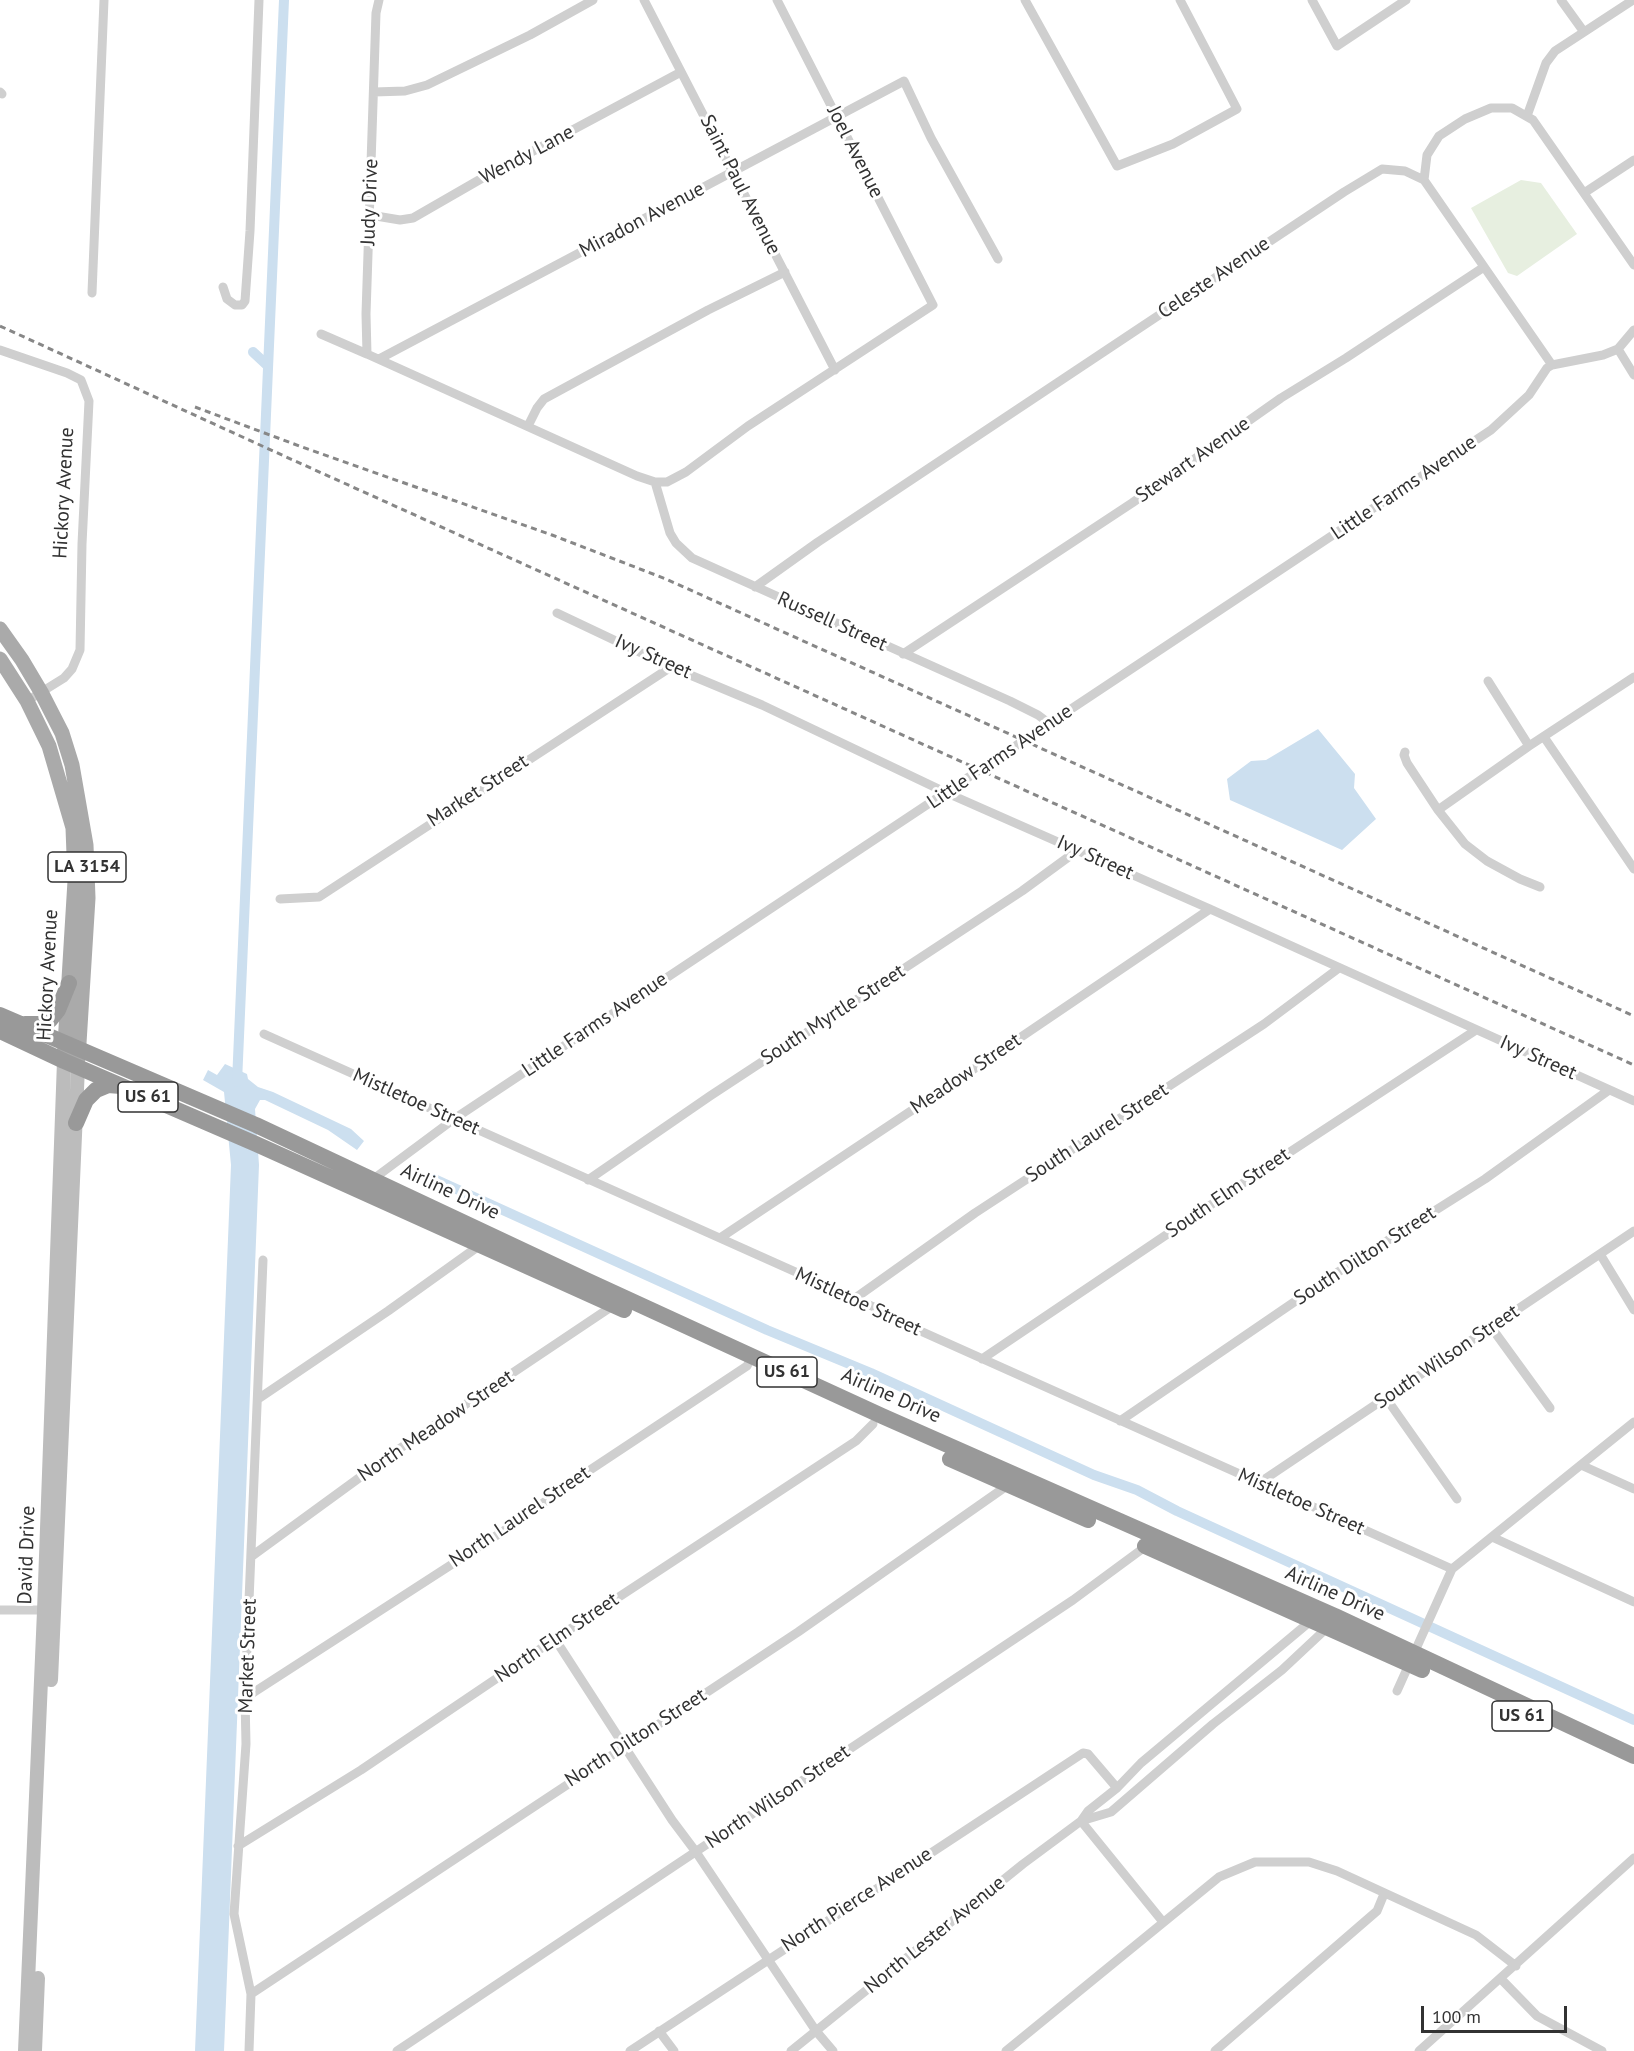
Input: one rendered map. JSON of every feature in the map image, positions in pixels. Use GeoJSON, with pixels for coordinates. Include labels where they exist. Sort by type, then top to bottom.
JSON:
{"type":"FeatureCollection","features":[{"type":"Feature","properties":{"kind":"highway"},"geometry":{"type":"LineString","coordinates":[[21,1024],[41,1024],[50,1020],[58,1010],[69,983]]}},
{"type":"Feature","properties":{"kind":"highway","name":"Airline Drive"},"geometry":{"type":"LineString","coordinates":[[0,1015],[256,1125],[373,1179],[485,1240]]}},
{"type":"Feature","properties":{"kind":"highway","name":"Airline Drive"},"geometry":{"type":"LineString","coordinates":[[0,1031],[362,1192],[485,1240],[1013,1481],[1324,1619],[1415,1653],[1634,1756]]}},
{"type":"Feature","properties":{"kind":"highway"},"geometry":{"type":"LineString","coordinates":[[76,1123],[86,1100],[96,1090],[108,1085],[123,1086]]}},
{"type":"Feature","properties":{"kind":"highway","name":"Airline Drive"},"geometry":{"type":"LineString","coordinates":[[750,1361],[873,1424],[1013,1481]]}},
{"type":"Feature","properties":{"kind":"highway","name":"Airline Drive"},"geometry":{"type":"LineString","coordinates":[[1415,1653],[1634,1768]]}},
{"type":"Feature","properties":{"kind":"main road","name":"LA 3154"},"geometry":{"type":"LineString","coordinates":[[0,629],[41,692]]}},
{"type":"Feature","properties":{"kind":"main road","name":"LA 3154"},"geometry":{"type":"LineString","coordinates":[[0,658],[27,701]]}},
{"type":"Feature","properties":{"kind":"main road","name":"Hickory Avenue"},"geometry":{"type":"LineString","coordinates":[[41,692],[62,733],[72,765],[86,845],[88,898],[71,1064]]}},
{"type":"Feature","properties":{"kind":"main road","name":"Hickory Avenue"},"geometry":{"type":"LineString","coordinates":[[27,701],[50,746],[73,828],[75,881],[69,983],[72,1046]]}},
{"type":"Feature","properties":{"kind":"main road","name":"David Drive"},"geometry":{"type":"LineString","coordinates":[[25,2051],[76,1123],[71,1064]]}},
{"type":"Feature","properties":{"kind":"main road","name":"David Drive"},"geometry":{"type":"LineString","coordinates":[[35,2051],[49,1610],[71,1064]]}},
{"type":"Feature","properties":{"kind":"street"},"geometry":{"type":"LineString","coordinates":[[92,293],[104,0]]}},
{"type":"Feature","properties":{"kind":"street"},"geometry":{"type":"LineString","coordinates":[[223,287],[227,299],[235,305],[242,305],[250,231],[259,0]]}},
{"type":"Feature","properties":{"kind":"street","name":"Judy Drive"},"geometry":{"type":"LineString","coordinates":[[367,354],[366,314],[376,13],[379,0]]}},
{"type":"Feature","properties":{"kind":"street"},"geometry":{"type":"LineString","coordinates":[[374,92],[405,91],[428,85],[530,35],[593,0]]}},
{"type":"Feature","properties":{"kind":"street","name":"Saint Paul Avenue"},"geometry":{"type":"LineString","coordinates":[[644,0],[835,370]]}},
{"type":"Feature","properties":{"kind":"street","name":"Joel Avenue"},"geometry":{"type":"LineString","coordinates":[[777,0],[933,304],[835,370]]}},
{"type":"Feature","properties":{"kind":"street"},"geometry":{"type":"LineString","coordinates":[[1025,0],[1117,166],[1142,158],[1176,142],[1237,109],[1180,0]]}},
{"type":"Feature","properties":{"kind":"street"},"geometry":{"type":"LineString","coordinates":[[1312,0],[1336,46],[1406,0]]}},
{"type":"Feature","properties":{"kind":"street"},"geometry":{"type":"LineString","coordinates":[[1561,0],[1584,32]]}},
{"type":"Feature","properties":{"kind":"street"},"geometry":{"type":"LineString","coordinates":[[1527,116],[1546,63],[1555,51],[1633,0]]}},
{"type":"Feature","properties":{"kind":"street","name":"Wendy Lane"},"geometry":{"type":"LineString","coordinates":[[370,215],[400,220],[413,218],[681,72]]}},
{"type":"Feature","properties":{"kind":"street","name":"Miradon Avenue"},"geometry":{"type":"LineString","coordinates":[[379,359],[904,81],[931,138],[998,259]]}},
{"type":"Feature","properties":{"kind":"street"},"geometry":{"type":"LineString","coordinates":[[1634,266],[1533,120],[1527,116],[1512,108],[1491,108],[1465,119],[1439,136],[1427,155],[1424,180],[1552,365],[1603,355],[1618,349],[1634,330]]}},
{"type":"Feature","properties":{"kind":"street"},"geometry":{"type":"LineString","coordinates":[[1584,193],[1634,160]]}},
{"type":"Feature","properties":{"kind":"street","name":"Celeste Avenue"},"geometry":{"type":"LineString","coordinates":[[755,587],[818,542],[1353,186],[1382,169],[1405,171],[1424,180]]}},
{"type":"Feature","properties":{"kind":"street","name":"Stewart Avenue"},"geometry":{"type":"LineString","coordinates":[[903,654],[1132,503],[1281,398],[1347,358],[1484,267]]}},
{"type":"Feature","properties":{"kind":"street"},"geometry":{"type":"LineString","coordinates":[[528,426],[544,399],[708,310],[785,272]]}},
{"type":"Feature","properties":{"kind":"street"},"geometry":{"type":"LineString","coordinates":[[321,334],[655,482],[667,482],[686,472],[748,426],[835,370]]}},
{"type":"Feature","properties":{"kind":"street"},"geometry":{"type":"LineString","coordinates":[[1618,349],[1634,375]]}},
{"type":"Feature","properties":{"kind":"street","name":"Hickory Avenue"},"geometry":{"type":"LineString","coordinates":[[0,350],[81,380],[89,401],[82,544],[80,650],[72,669],[64,678],[27,701]]}},
{"type":"Feature","properties":{"kind":"street","name":"Little Farms Avenue"},"geometry":{"type":"LineString","coordinates":[[362,1192],[373,1179],[454,1119],[1491,430],[1529,395],[1547,368],[1552,365]]}},
{"type":"Feature","properties":{"kind":"street","name":"Russell Street"},"geometry":{"type":"LineString","coordinates":[[655,482],[670,533],[683,551],[692,558],[1010,701],[1038,715],[1050,724]]}},
{"type":"Feature","properties":{"kind":"street","name":"Ivy Street"},"geometry":{"type":"LineString","coordinates":[[557,613],[671,667],[762,705],[947,793],[1634,1101]]}},
{"type":"Feature","properties":{"kind":"street","name":"Market Street"},"geometry":{"type":"LineString","coordinates":[[280,899],[319,897],[671,667]]}},
{"type":"Feature","properties":{"kind":"street"},"geometry":{"type":"LineString","coordinates":[[1438,810],[1529,746],[1634,677]]}},
{"type":"Feature","properties":{"kind":"street"},"geometry":{"type":"LineString","coordinates":[[1488,681],[1529,746]]}},
{"type":"Feature","properties":{"kind":"street"},"geometry":{"type":"LineString","coordinates":[[1544,737],[1634,869]]}},
{"type":"Feature","properties":{"kind":"street"},"geometry":{"type":"LineString","coordinates":[[1405,752],[1407,763],[1438,810],[1465,844],[1487,861],[1540,887]]}},
{"type":"Feature","properties":{"kind":"street","name":"South Myrtle Street"},"geometry":{"type":"LineString","coordinates":[[588,1180],[710,1096],[1022,891],[1078,850]]}},
{"type":"Feature","properties":{"kind":"street","name":"Meadow Street"},"geometry":{"type":"LineString","coordinates":[[720,1238],[1210,909]]}},
{"type":"Feature","properties":{"kind":"street","name":"South Laurel Street"},"geometry":{"type":"LineString","coordinates":[[855,1299],[975,1213],[1264,1024],[1339,968]]}},
{"type":"Feature","properties":{"kind":"street","name":"South Elm Street"},"geometry":{"type":"LineString","coordinates":[[982,1359],[1264,1168],[1476,1030]]}},
{"type":"Feature","properties":{"kind":"street","name":"Mistletoe Street"},"geometry":{"type":"LineString","coordinates":[[264,1035],[1452,1569]]}},
{"type":"Feature","properties":{"kind":"street","name":"South Dilton Street"},"geometry":{"type":"LineString","coordinates":[[1120,1421],[1344,1268],[1485,1179],[1609,1090]]}},
{"type":"Feature","properties":{"kind":"street","name":"South Wilson Street"},"geometry":{"type":"LineString","coordinates":[[1259,1483],[1634,1231]]}},
{"type":"Feature","properties":{"kind":"street"},"geometry":{"type":"LineString","coordinates":[[258,1399],[388,1311],[485,1240]]}},
{"type":"Feature","properties":{"kind":"street"},"geometry":{"type":"LineString","coordinates":[[1600,1254],[1634,1310]]}},
{"type":"Feature","properties":{"kind":"street","name":"Market Street"},"geometry":{"type":"LineString","coordinates":[[249,2051],[251,1994],[234,1914],[246,1744],[245,1698],[263,1260]]}},
{"type":"Feature","properties":{"kind":"street","name":"North Meadow Street"},"geometry":{"type":"LineString","coordinates":[[252,1556],[396,1451],[616,1300]]}},
{"type":"Feature","properties":{"kind":"street"},"geometry":{"type":"LineString","coordinates":[[1491,1328],[1550,1408]]}},
{"type":"Feature","properties":{"kind":"street","name":"North Laurel Street"},"geometry":{"type":"LineString","coordinates":[[245,1698],[505,1530],[750,1361]]}},
{"type":"Feature","properties":{"kind":"street"},"geometry":{"type":"LineString","coordinates":[[1386,1398],[1457,1499]]}},
{"type":"Feature","properties":{"kind":"street"},"geometry":{"type":"LineString","coordinates":[[1397,1691],[1452,1569],[1634,1422]]}},
{"type":"Feature","properties":{"kind":"street","name":"North Elm Street"},"geometry":{"type":"LineString","coordinates":[[238,1846],[361,1770],[856,1441],[873,1424]]}},
{"type":"Feature","properties":{"kind":"street"},"geometry":{"type":"LineString","coordinates":[[1581,1465],[1634,1489]]}},
{"type":"Feature","properties":{"kind":"street","name":"North Dilton Street"},"geometry":{"type":"LineString","coordinates":[[251,1994],[798,1632],[1013,1481]]}},
{"type":"Feature","properties":{"kind":"street"},"geometry":{"type":"LineString","coordinates":[[1492,1536],[1634,1602]]}},
{"type":"Feature","properties":{"kind":"street","name":"North Wilson Street"},"geometry":{"type":"LineString","coordinates":[[397,2051],[1072,1600],[1151,1542]]}},
{"type":"Feature","properties":{"kind":"street"},"geometry":{"type":"LineString","coordinates":[[0,1610],[49,1610]]}},
{"type":"Feature","properties":{"kind":"street","name":"North Lester Avenue"},"geometry":{"type":"LineString","coordinates":[[791,2051],[986,1894],[1081,1821],[1088,1811],[1117,1788],[1141,1763],[1248,1673],[1324,1619]]}},
{"type":"Feature","properties":{"kind":"street","name":"North Lester Avenue"},"geometry":{"type":"LineString","coordinates":[[1081,1821],[1111,1812],[1259,1688],[1324,1619]]}},
{"type":"Feature","properties":{"kind":"street"},"geometry":{"type":"LineString","coordinates":[[555,1639],[672,1821],[696,1852],[816,2031],[833,2051]]}},
{"type":"Feature","properties":{"kind":"street"},"geometry":{"type":"LineString","coordinates":[[1248,1673],[1259,1688]]}},
{"type":"Feature","properties":{"kind":"street"},"geometry":{"type":"LineString","coordinates":[[1212,1704],[1223,1717]]}},
{"type":"Feature","properties":{"kind":"street","name":"North Pierce Avenue"},"geometry":{"type":"LineString","coordinates":[[630,2051],[1085,1752],[1117,1788]]}},
{"type":"Feature","properties":{"kind":"street"},"geometry":{"type":"LineString","coordinates":[[1081,1821],[1163,1922]]}},
{"type":"Feature","properties":{"kind":"street"},"geometry":{"type":"LineString","coordinates":[[1419,2051],[1634,1858]]}},
{"type":"Feature","properties":{"kind":"street"},"geometry":{"type":"LineString","coordinates":[[1006,2051],[1220,1877],[1255,1862],[1309,1862],[1337,1871],[1476,1935],[1516,1966]]}},
{"type":"Feature","properties":{"kind":"street"},"geometry":{"type":"LineString","coordinates":[[1215,2051],[1377,1911],[1384,1894]]}},
{"type":"Feature","properties":{"kind":"street"},"geometry":{"type":"LineString","coordinates":[[1501,1979],[1537,2016],[1602,2051]]}},
{"type":"Feature","properties":{"kind":"street"},"geometry":{"type":"LineString","coordinates":[[659,2031],[674,2051]]}},
{"type":"Feature","properties":{"kind":"green space"},"geometry":{"type":"Polygon","coordinates":[[[1521,180],[1541,183],[1577,234],[1517,276],[1508,273],[1471,208],[1521,180]]]}},
{"type":"Feature","properties":{"kind":"water"},"geometry":{"type":"Polygon","coordinates":[[[1318,729],[1355,774],[1354,788],[1376,819],[1342,850],[1230,800],[1227,779],[1251,761],[1266,760],[1318,729]]]}},
{"type":"Feature","properties":{"kind":"water"},"geometry":{"type":"Polygon","coordinates":[[[225,1064],[247,1074],[248,1079],[258,1087],[351,1129],[364,1141],[357,1150],[328,1130],[265,1100],[260,1100],[255,1109],[259,1165],[224,2051],[195,2051],[231,1165],[224,1092],[203,1080],[208,1070],[217,1075],[225,1064]]]}},
{"type":"Feature","properties":{"kind":"waterway"},"geometry":{"type":"LineString","coordinates":[[237,1082],[284,0]]}},
{"type":"Feature","properties":{"kind":"waterway"},"geometry":{"type":"LineString","coordinates":[[253,352],[268,366]]}},
{"type":"Feature","properties":{"kind":"waterway"},"geometry":{"type":"LineString","coordinates":[[430,1177],[1094,1475],[1137,1490],[1177,1511],[1634,1720]]}},
{"type":"Feature","properties":{"kind":"railway"},"geometry":{"type":"LineString","coordinates":[[0,326],[1634,1065]]}},
{"type":"Feature","properties":{"kind":"railway"},"geometry":{"type":"LineString","coordinates":[[195,407],[552,535],[666,579],[1634,1016]]}}]}
